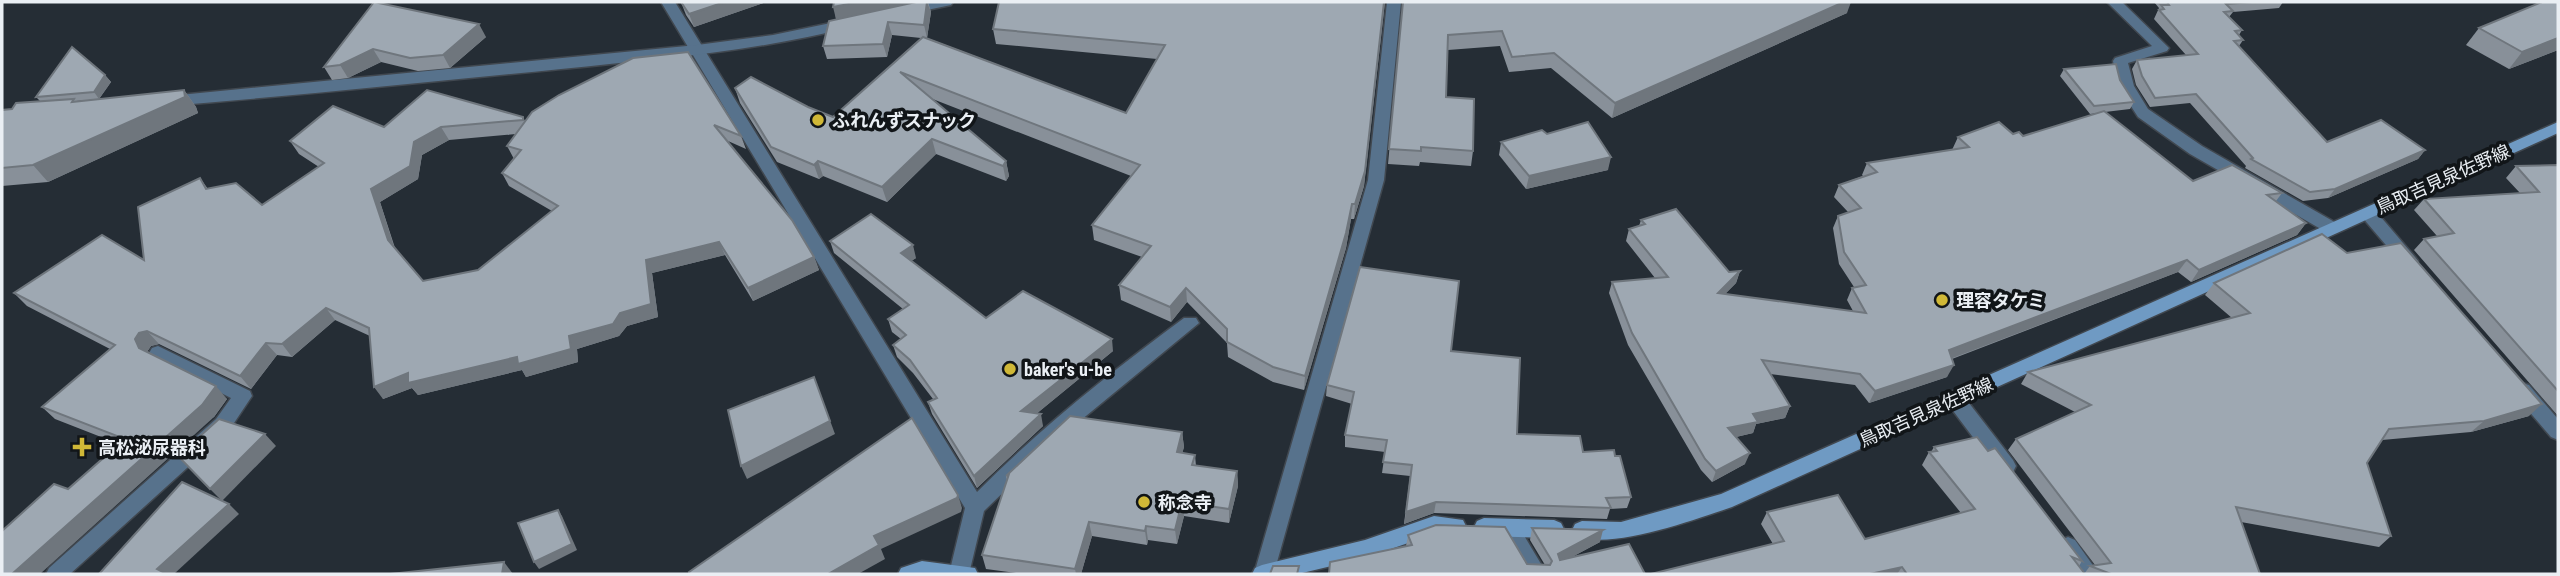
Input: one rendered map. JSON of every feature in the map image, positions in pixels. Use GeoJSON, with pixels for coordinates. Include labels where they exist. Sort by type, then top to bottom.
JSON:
{"type":"FeatureCollection","features":[{"type":"Feature","properties":{"kind":"main road","name":"鳥取吉見泉佐野線"},"geometry":{"type":"LineString","coordinates":[[1263,574],[1312,568],[1434,525],[1621,531],[1725,500],[2558,127]]}},
{"type":"Feature","properties":{"kind":"main road"},"geometry":{"type":"LineString","coordinates":[[908,574],[922,570],[962,574]]}},
{"type":"Feature","properties":{"kind":"street"},"geometry":{"type":"LineString","coordinates":[[668,2],[975,507]]}},
{"type":"Feature","properties":{"kind":"street"},"geometry":{"type":"LineString","coordinates":[[892,14],[946,2]]}},
{"type":"Feature","properties":{"kind":"street"},"geometry":{"type":"LineString","coordinates":[[1263,574],[1376,180],[1394,2]]}},
{"type":"Feature","properties":{"kind":"street"},"geometry":{"type":"LineString","coordinates":[[2114,2],[2162,48],[2120,61],[2126,86],[2143,113],[2196,150],[2332,228]]}},
{"type":"Feature","properties":{"kind":"street"},"geometry":{"type":"LineString","coordinates":[[150,103],[697,50],[773,40],[866,19]]}},
{"type":"Feature","properties":{"kind":"street"},"geometry":{"type":"LineString","coordinates":[[2368,214],[2422,276]]}},
{"type":"Feature","properties":{"kind":"street"},"geometry":{"type":"LineString","coordinates":[[962,574],[975,507],[1017,462],[1190,323]]}},
{"type":"Feature","properties":{"kind":"street"},"geometry":{"type":"LineString","coordinates":[[56,574],[223,424],[243,396],[158,353]]}},
{"type":"Feature","properties":{"kind":"street"},"geometry":{"type":"LineString","coordinates":[[2513,380],[2558,432]]}},
{"type":"Feature","properties":{"kind":"street"},"geometry":{"type":"LineString","coordinates":[[1955,399],[2022,487]]}},
{"type":"Feature","properties":{"kind":"street"},"geometry":{"type":"LineString","coordinates":[[1509,528],[1537,574]]}},
{"type":"Feature","properties":{"kind":"street"},"geometry":{"type":"LineString","coordinates":[[2055,530],[2089,574]]}},
{"type":"Feature","properties":{"kind":"building"},"geometry":{"type":"Polygon","coordinates":[[[374,2],[479,24],[443,55],[410,58],[373,49],[340,65],[324,67],[374,2]]]}},
{"type":"Feature","properties":{"kind":"building"},"geometry":{"type":"Polygon","coordinates":[[[681,2],[725,2],[689,14],[681,2]]]}},
{"type":"Feature","properties":{"kind":"building"},"geometry":{"type":"Polygon","coordinates":[[[834,2],[859,2],[833,7],[834,2]]]}},
{"type":"Feature","properties":{"kind":"building"},"geometry":{"type":"Polygon","coordinates":[[[927,2],[924,25],[888,22],[883,44],[823,46],[829,21],[927,2]]]}},
{"type":"Feature","properties":{"kind":"building"},"geometry":{"type":"Polygon","coordinates":[[[999,2],[1384,2],[1365,171],[1355,204],[1352,204],[1305,376],[1273,367],[1227,342],[1227,329],[1186,288],[1170,307],[1119,285],[1151,246],[1092,225],[1140,165],[900,72],[1006,161],[1003,166],[932,139],[882,187],[818,161],[814,165],[771,147],[735,88],[751,77],[833,117],[923,37],[1126,113],[1165,45],[993,29],[999,2]]]}},
{"type":"Feature","properties":{"kind":"building"},"geometry":{"type":"Polygon","coordinates":[[[1403,2],[1844,2],[1615,103],[1554,53],[1512,57],[1502,31],[1448,35],[1446,97],[1474,99],[1473,151],[1421,147],[1421,151],[1389,149],[1403,2]]]}},
{"type":"Feature","properties":{"kind":"building"},"geometry":{"type":"Polygon","coordinates":[[[2167,2],[2252,2],[2226,4],[2233,11],[2224,12],[2242,30],[2235,31],[2243,40],[2234,41],[2327,142],[2381,120],[2425,150],[2335,189],[2310,192],[2251,159],[2253,158],[2196,94],[2155,98],[2142,76],[2137,60],[2198,54],[2159,10],[2164,9],[2161,5],[2169,5],[2167,2]]]}},
{"type":"Feature","properties":{"kind":"building"},"geometry":{"type":"Polygon","coordinates":[[[2542,2],[2558,2],[2558,38],[2522,52],[2479,28],[2542,2]]]}},
{"type":"Feature","properties":{"kind":"building"},"geometry":{"type":"Polygon","coordinates":[[[72,47],[105,75],[94,92],[36,97],[72,47]]]}},
{"type":"Feature","properties":{"kind":"building"},"geometry":{"type":"Polygon","coordinates":[[[688,52],[741,136],[714,125],[792,220],[814,257],[748,288],[719,242],[646,260],[651,304],[620,313],[613,324],[569,336],[571,349],[518,364],[517,357],[408,383],[408,373],[374,387],[369,328],[326,308],[282,344],[266,343],[240,376],[147,331],[139,333],[135,339],[139,348],[216,386],[202,405],[12,574],[2,574],[2,531],[54,484],[68,489],[125,439],[42,407],[115,345],[14,293],[102,235],[144,260],[138,207],[200,178],[206,189],[236,183],[262,205],[324,163],[290,141],[333,106],[384,127],[427,90],[523,117],[523,120],[441,127],[414,142],[410,166],[371,189],[388,240],[423,281],[478,270],[558,206],[502,173],[521,150],[507,146],[532,112],[559,95],[633,58],[688,52]]]}},
{"type":"Feature","properties":{"kind":"building"},"geometry":{"type":"Polygon","coordinates":[[[2116,64],[2120,80],[2134,102],[2094,106],[2064,69],[2116,64]]]}},
{"type":"Feature","properties":{"kind":"building"},"geometry":{"type":"Polygon","coordinates":[[[184,90],[185,97],[33,165],[2,168],[2,110],[12,109],[16,103],[74,99],[72,102],[184,90]]]}},
{"type":"Feature","properties":{"kind":"building"},"geometry":{"type":"Polygon","coordinates":[[[2104,111],[2193,181],[2232,165],[2282,193],[2267,195],[2306,223],[2199,270],[2187,260],[1949,350],[1954,365],[1875,391],[1860,374],[1762,360],[1790,406],[1753,414],[1758,422],[1728,428],[1750,453],[1716,471],[1705,459],[1632,333],[1612,282],[1668,277],[1629,229],[1645,224],[1641,220],[1676,209],[1729,272],[1740,271],[1718,293],[1866,313],[1852,288],[1866,285],[1844,252],[1838,216],[1861,208],[1839,185],[1877,172],[1867,163],[1969,147],[1958,137],[1999,122],[2013,134],[2019,132],[2023,136],[2104,111]]]}},
{"type":"Feature","properties":{"kind":"building"},"geometry":{"type":"Polygon","coordinates":[[[1588,122],[1611,157],[1529,176],[1501,142],[1542,130],[1547,134],[1588,122]]]}},
{"type":"Feature","properties":{"kind":"building"},"geometry":{"type":"Polygon","coordinates":[[[2558,165],[2558,391],[2424,239],[2454,233],[2424,199],[2539,192],[2516,166],[2558,165]]]}},
{"type":"Feature","properties":{"kind":"building"},"geometry":{"type":"Polygon","coordinates":[[[871,214],[913,245],[901,253],[986,318],[1023,291],[1112,339],[1021,411],[1041,414],[974,476],[928,402],[937,398],[910,360],[893,345],[906,335],[888,319],[909,305],[830,241],[871,214]]]}},
{"type":"Feature","properties":{"kind":"building"},"geometry":{"type":"Polygon","coordinates":[[[2322,234],[2347,253],[2401,243],[2542,404],[2484,421],[2389,429],[2367,463],[2391,536],[2236,507],[2260,574],[2111,574],[2090,566],[2111,563],[2016,439],[2091,405],[2028,372],[2250,313],[2214,283],[2322,234]]]}},
{"type":"Feature","properties":{"kind":"building"},"geometry":{"type":"Polygon","coordinates":[[[1360,267],[1459,281],[1451,351],[1520,358],[1517,434],[1580,436],[1583,452],[1614,450],[1615,456],[1620,456],[1631,497],[1606,498],[1611,508],[1436,502],[1406,512],[1412,465],[1383,462],[1387,440],[1345,435],[1354,392],[1327,385],[1360,267]]]}},
{"type":"Feature","properties":{"kind":"building"},"geometry":{"type":"Polygon","coordinates":[[[814,377],[830,421],[741,466],[728,410],[814,377]]]}},
{"type":"Feature","properties":{"kind":"building"},"geometry":{"type":"Polygon","coordinates":[[[1070,416],[1182,432],[1177,452],[1195,455],[1192,465],[1237,471],[1229,509],[1182,502],[1175,530],[1146,526],[1145,531],[1089,522],[1075,569],[982,555],[1009,474],[1006,476],[1070,416]]]}},
{"type":"Feature","properties":{"kind":"building"},"geometry":{"type":"Polygon","coordinates":[[[912,418],[958,495],[957,498],[874,536],[879,545],[828,574],[690,574],[689,572],[912,418]]]}},
{"type":"Feature","properties":{"kind":"building"},"geometry":{"type":"Polygon","coordinates":[[[219,419],[265,434],[210,489],[178,456],[219,419]]]}},
{"type":"Feature","properties":{"kind":"building"},"geometry":{"type":"Polygon","coordinates":[[[1977,437],[1988,451],[1995,448],[2082,561],[2072,557],[2085,574],[1907,574],[1902,567],[1870,574],[1651,574],[1784,541],[1767,512],[1838,495],[1865,539],[1975,509],[1929,452],[1937,451],[1934,447],[1977,437]]]}},
{"type":"Feature","properties":{"kind":"building"},"geometry":{"type":"Polygon","coordinates":[[[182,482],[229,504],[157,569],[167,574],[99,574],[182,482]]]}},
{"type":"Feature","properties":{"kind":"building"},"geometry":{"type":"Polygon","coordinates":[[[558,510],[572,544],[534,562],[518,523],[558,510]]]}},
{"type":"Feature","properties":{"kind":"building"},"geometry":{"type":"Polygon","coordinates":[[[1436,525],[1505,527],[1527,564],[1550,565],[1552,561],[1532,528],[1603,530],[1558,554],[1560,560],[1629,544],[1645,574],[1329,574],[1330,562],[1412,545],[1408,535],[1436,525]]]}},
{"type":"Feature","properties":{"kind":"building"},"geometry":{"type":"Polygon","coordinates":[[[504,562],[502,574],[390,574],[504,562]]]}},
{"type":"Feature","properties":{"kind":"building"},"geometry":{"type":"Polygon","coordinates":[[[1273,566],[1299,566],[1297,574],[1270,574],[1273,566]]]}},
{"type":"Feature","properties":{"kind":"place","name":"ふれんずスナック"},"geometry":{"type":"Point","coordinates":[818,120]}},
{"type":"Feature","properties":{"kind":"place","name":"理容タケミ"},"geometry":{"type":"Point","coordinates":[1942,300]}},
{"type":"Feature","properties":{"kind":"place","name":"baker's u-be"},"geometry":{"type":"Point","coordinates":[1010,369]}},
{"type":"Feature","properties":{"kind":"place","name":"高松泌尿器科"},"geometry":{"type":"Point","coordinates":[82,447]}},
{"type":"Feature","properties":{"kind":"place","name":"称念寺"},"geometry":{"type":"Point","coordinates":[1144,502]}}]}
